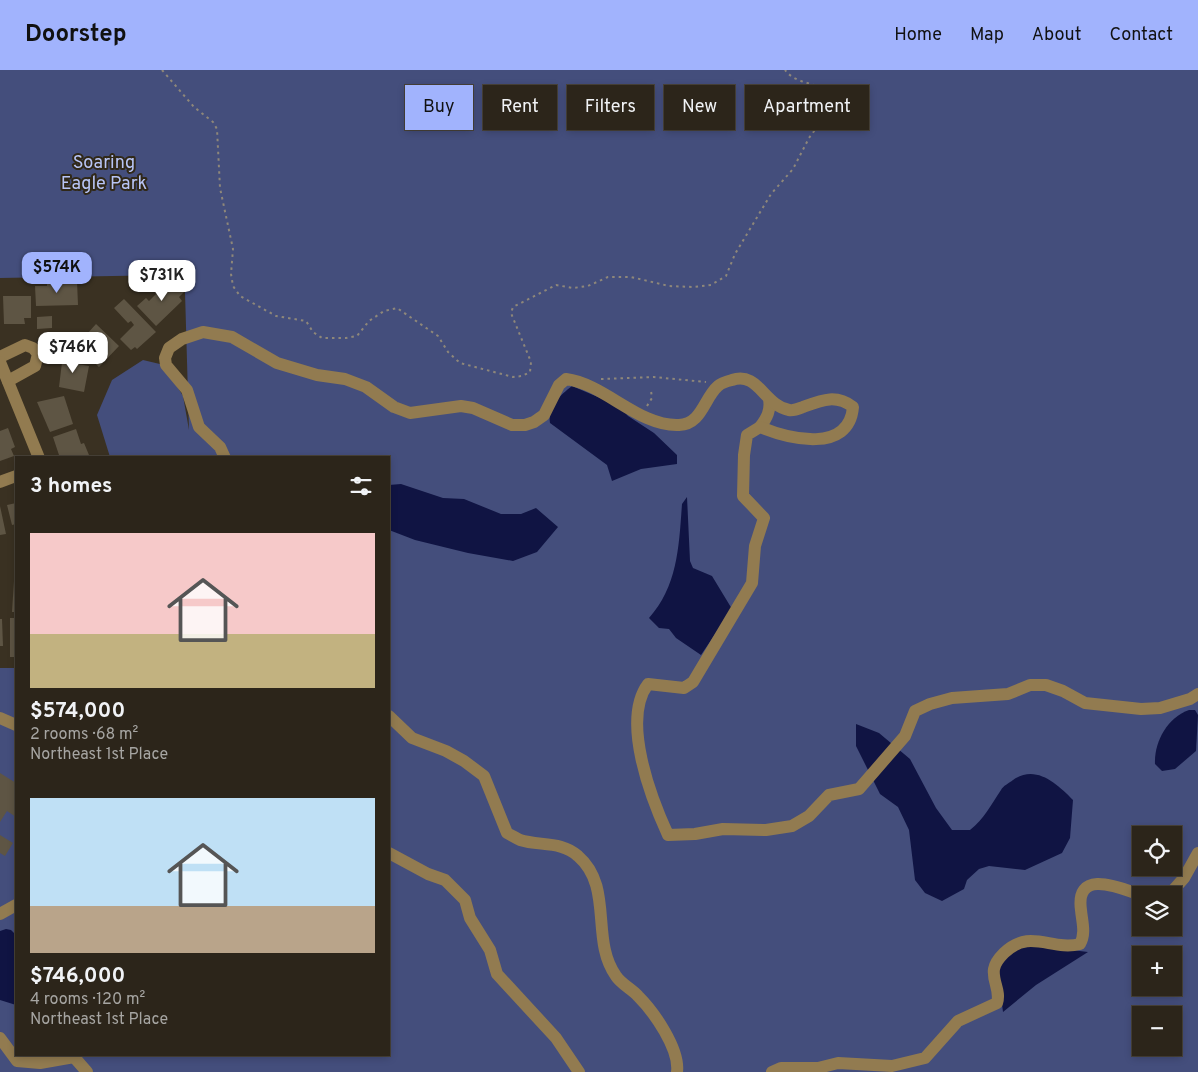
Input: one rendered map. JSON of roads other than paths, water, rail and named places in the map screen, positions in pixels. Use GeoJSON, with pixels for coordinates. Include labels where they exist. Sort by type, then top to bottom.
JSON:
{"type":"FeatureCollection","features":[{"type":"Feature","properties":{"kind":"street"},"geometry":{"type":"LineString","coordinates":[[224,456],[220,447],[199,427],[187,390],[166,364],[167,353],[174,343],[203,332],[232,337],[277,363],[317,375],[345,379],[366,387],[394,407],[410,413],[461,406],[473,408],[512,425],[525,425],[534,422],[544,415],[559,385],[566,379],[580,381],[643,415],[661,422],[679,425],[693,420],[718,386],[734,379],[748,380],[757,384],[777,407],[792,411],[832,398],[844,400],[853,407],[852,419],[846,428],[835,435],[812,439],[792,439],[760,427]]}},
{"type":"Feature","properties":{"kind":"street"},"geometry":{"type":"LineString","coordinates":[[0,357],[25,346],[33,348],[38,354],[34,366],[8,381]]}},
{"type":"Feature","properties":{"kind":"street"},"geometry":{"type":"LineString","coordinates":[[0,362],[38,456]]}},
{"type":"Feature","properties":{"kind":"street"},"geometry":{"type":"LineString","coordinates":[[769,399],[768,414],[760,427],[747,436],[744,455],[743,496],[764,518],[755,546],[752,582],[693,682],[684,688],[648,684],[642,692],[638,717],[642,769],[651,798],[668,835],[695,834],[723,829],[766,830],[792,826],[809,816],[829,795],[859,789],[905,736],[915,711],[930,704],[952,698],[1008,694],[1030,685],[1046,685],[1063,691],[1085,703],[1141,709],[1160,708],[1190,699],[1198,694]]}},
{"type":"Feature","properties":{"kind":"street"},"geometry":{"type":"LineString","coordinates":[[0,482],[15,476]]}},
{"type":"Feature","properties":{"kind":"street"},"geometry":{"type":"LineString","coordinates":[[390,717],[412,738],[446,751],[464,761],[484,776],[507,833],[521,840],[569,850],[579,856],[592,873],[598,890],[606,954],[616,976],[637,994],[662,1026],[675,1056],[677,1072]]}},
{"type":"Feature","properties":{"kind":"street"},"geometry":{"type":"LineString","coordinates":[[0,718],[15,724]]}},
{"type":"Feature","properties":{"kind":"street"},"geometry":{"type":"LineString","coordinates":[[1177,886],[1184,878],[1198,853]]}},
{"type":"Feature","properties":{"kind":"street"},"geometry":{"type":"LineString","coordinates":[[390,854],[428,874],[445,880],[465,900],[470,918],[490,950],[497,974],[556,1038],[579,1072]]}},
{"type":"Feature","properties":{"kind":"street"},"geometry":{"type":"LineString","coordinates":[[772,1072],[781,1068],[818,1068],[838,1062],[892,1066],[925,1058],[958,1021],[997,1003],[1000,995],[994,970],[999,958],[1012,945],[1025,940],[1037,940],[1067,947],[1080,944],[1084,935],[1080,904],[1084,891],[1091,884],[1102,883],[1132,892]]}},
{"type":"Feature","properties":{"kind":"street"},"geometry":{"type":"LineString","coordinates":[[1,912],[15,905]]}},
{"type":"Feature","properties":{"kind":"street"},"geometry":{"type":"LineString","coordinates":[[0,1038],[18,1067],[74,1056],[87,1072]]}},
{"type":"Feature","properties":{"kind":"park label","name":"Soaring Eagle Park"},"geometry":{"type":"Point","coordinates":[104,174]}}]}
